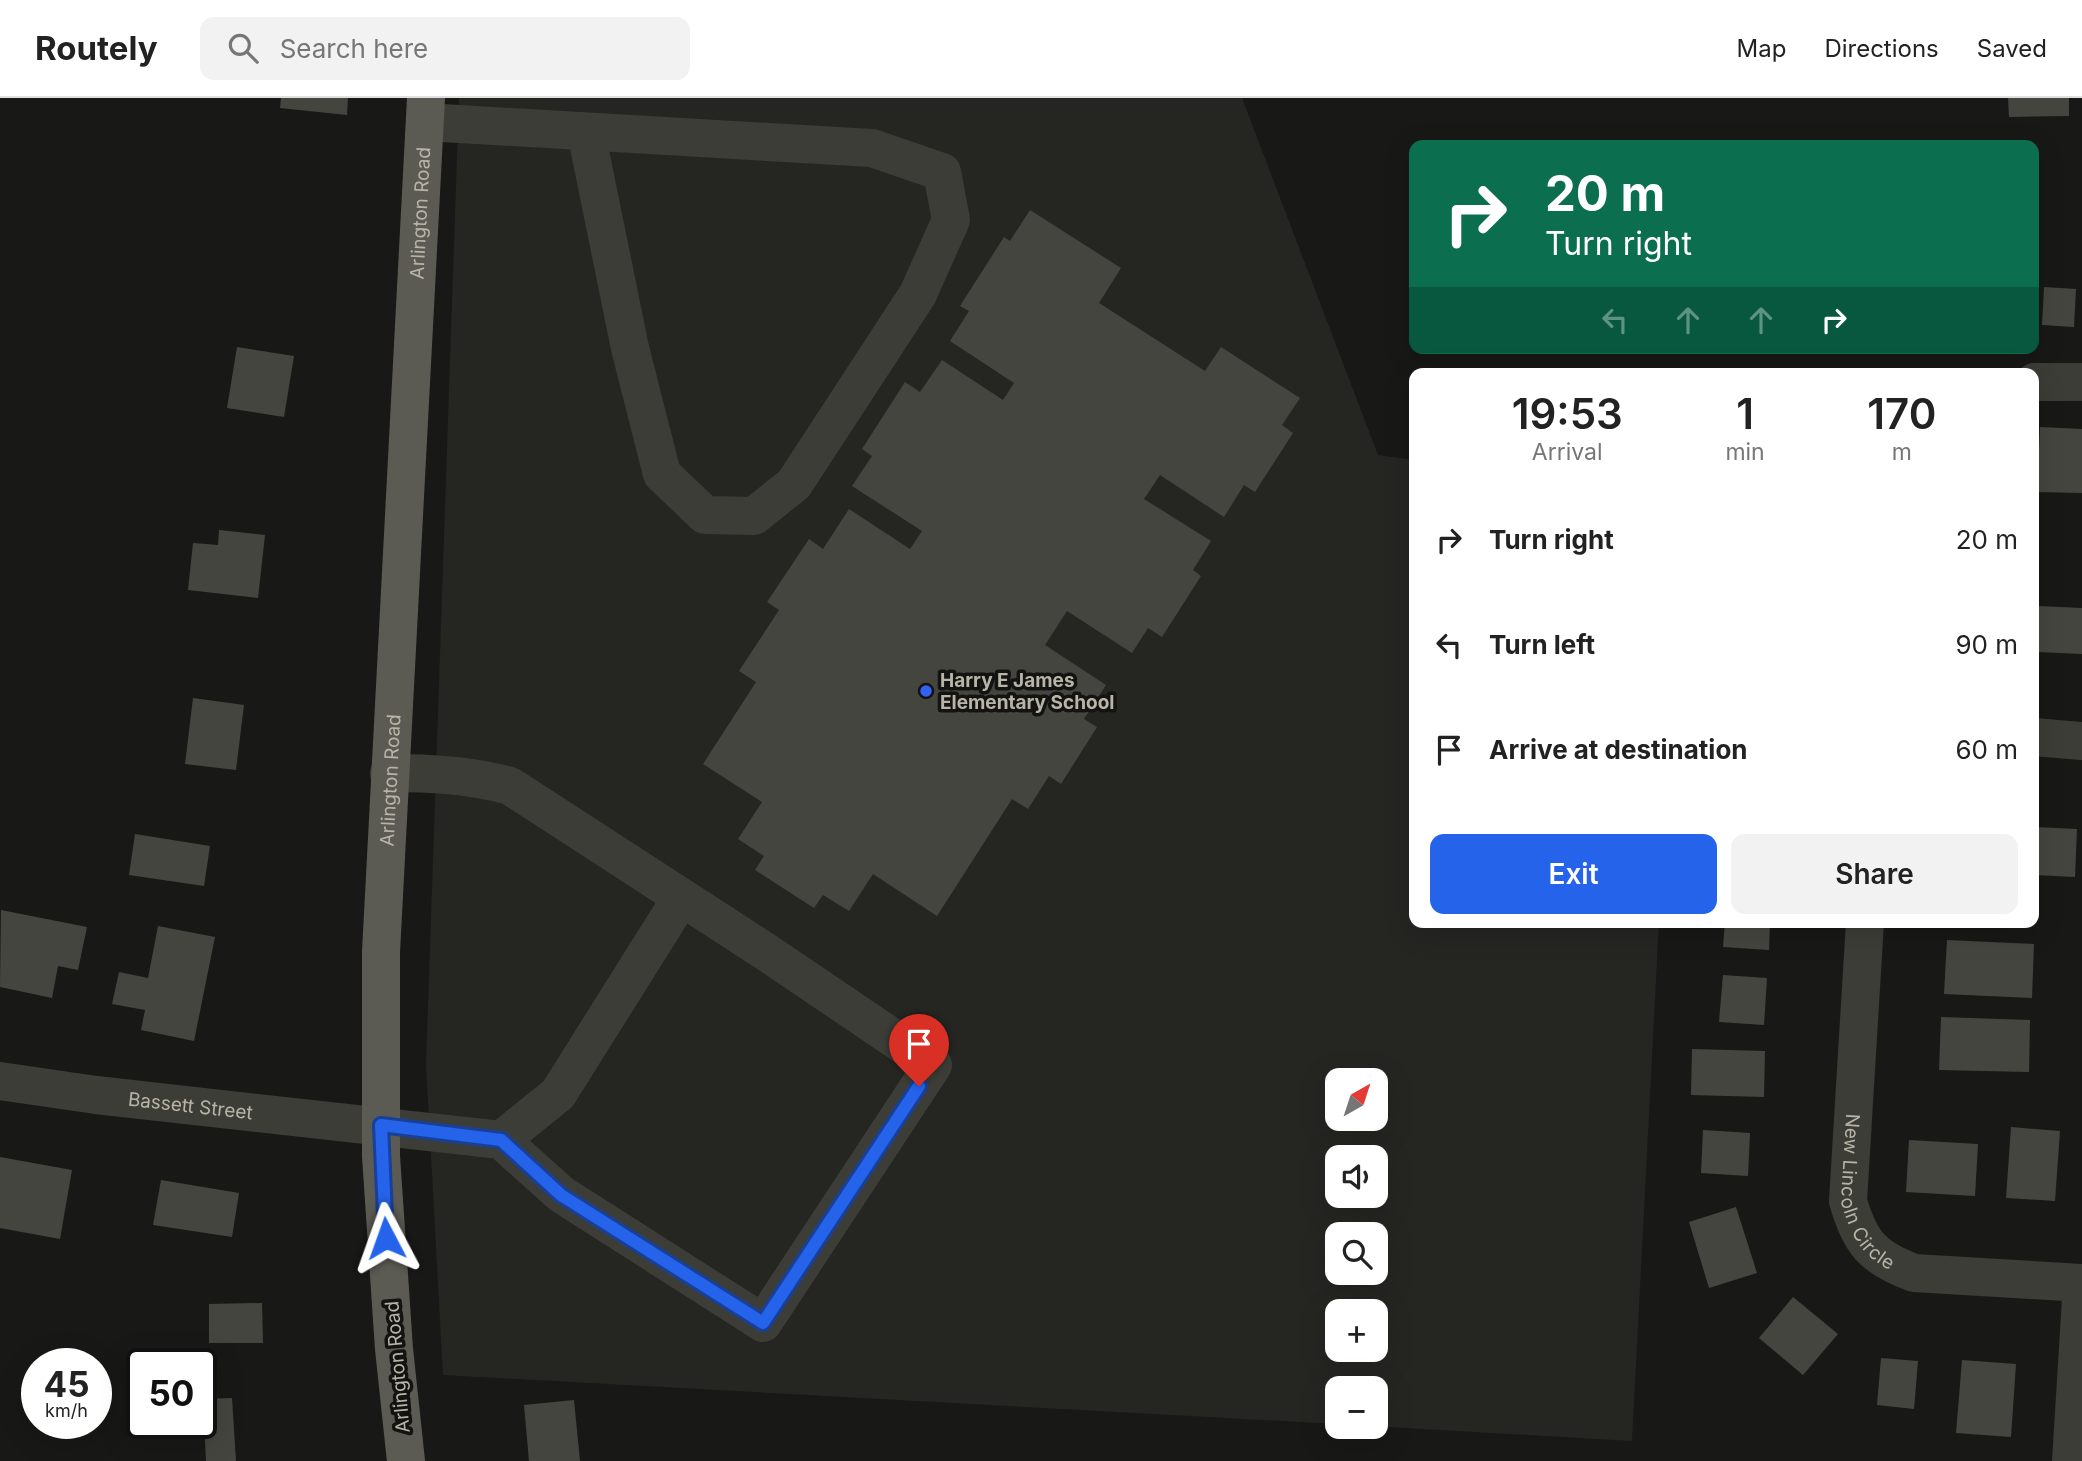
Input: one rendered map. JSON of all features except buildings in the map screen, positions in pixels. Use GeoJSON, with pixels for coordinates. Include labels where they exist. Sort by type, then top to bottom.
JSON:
{"type":"FeatureCollection","features":[{"type":"Feature","properties":{"kind":"main road","name":"Arlington Road"},"geometry":{"type":"LineString","coordinates":[[407,1461],[394,1349],[381,1156],[381,952],[425,110]]}},
{"type":"Feature","properties":{"kind":"street"},"geometry":{"type":"LineString","coordinates":[[425,110],[586,132],[872,148],[942,172],[951,220],[918,294],[794,484],[754,516],[705,515],[662,474],[630,348],[586,132]]}},
{"type":"Feature","properties":{"kind":"street"},"geometry":{"type":"LineString","coordinates":[[2039,382],[2082,382]]}},
{"type":"Feature","properties":{"kind":"street"},"geometry":{"type":"LineString","coordinates":[[2039,737],[2082,741]]}},
{"type":"Feature","properties":{"kind":"street"},"geometry":{"type":"LineString","coordinates":[[389,773],[450,775],[484,779],[510,786],[681,898],[933,1065],[763,1323],[561,1195],[501,1140],[558,1094],[681,898]]}},
{"type":"Feature","properties":{"kind":"street","name":"New Lincoln Circle"},"geometry":{"type":"LineString","coordinates":[[1865,928],[1848,1201],[1855,1226],[1873,1251],[1890,1264],[1914,1273],[2082,1283]]}},
{"type":"Feature","properties":{"kind":"street","name":"Bassett Street"},"geometry":{"type":"LineString","coordinates":[[0,1081],[96,1095],[501,1140]]}},
{"type":"Feature","properties":{"kind":"street"},"geometry":{"type":"LineString","coordinates":[[2071,1461],[2082,1283]]}},
{"type":"Feature","properties":{"kind":"shaded area","name":"Harry E James Elementary School"},"geometry":{"type":"Polygon","coordinates":[[[459,98],[1242,98],[1378,455],[1409,459],[1409,928],[1659,928],[1632,1441],[1388,1427],[1388,1376],[1325,1376],[1325,1423],[443,1375],[426,1064],[459,98]]]}},
{"type":"Feature","properties":{"kind":"place","name":"Harry E James Elementary School"},"geometry":{"type":"Point","coordinates":[926,691]}},
{"type":"Feature","properties":{"kind":"route"},"geometry":{"type":"LineString","coordinates":[[386,1238],[381,1125],[501,1140],[561,1195],[763,1323],[919,1086]]}}]}
